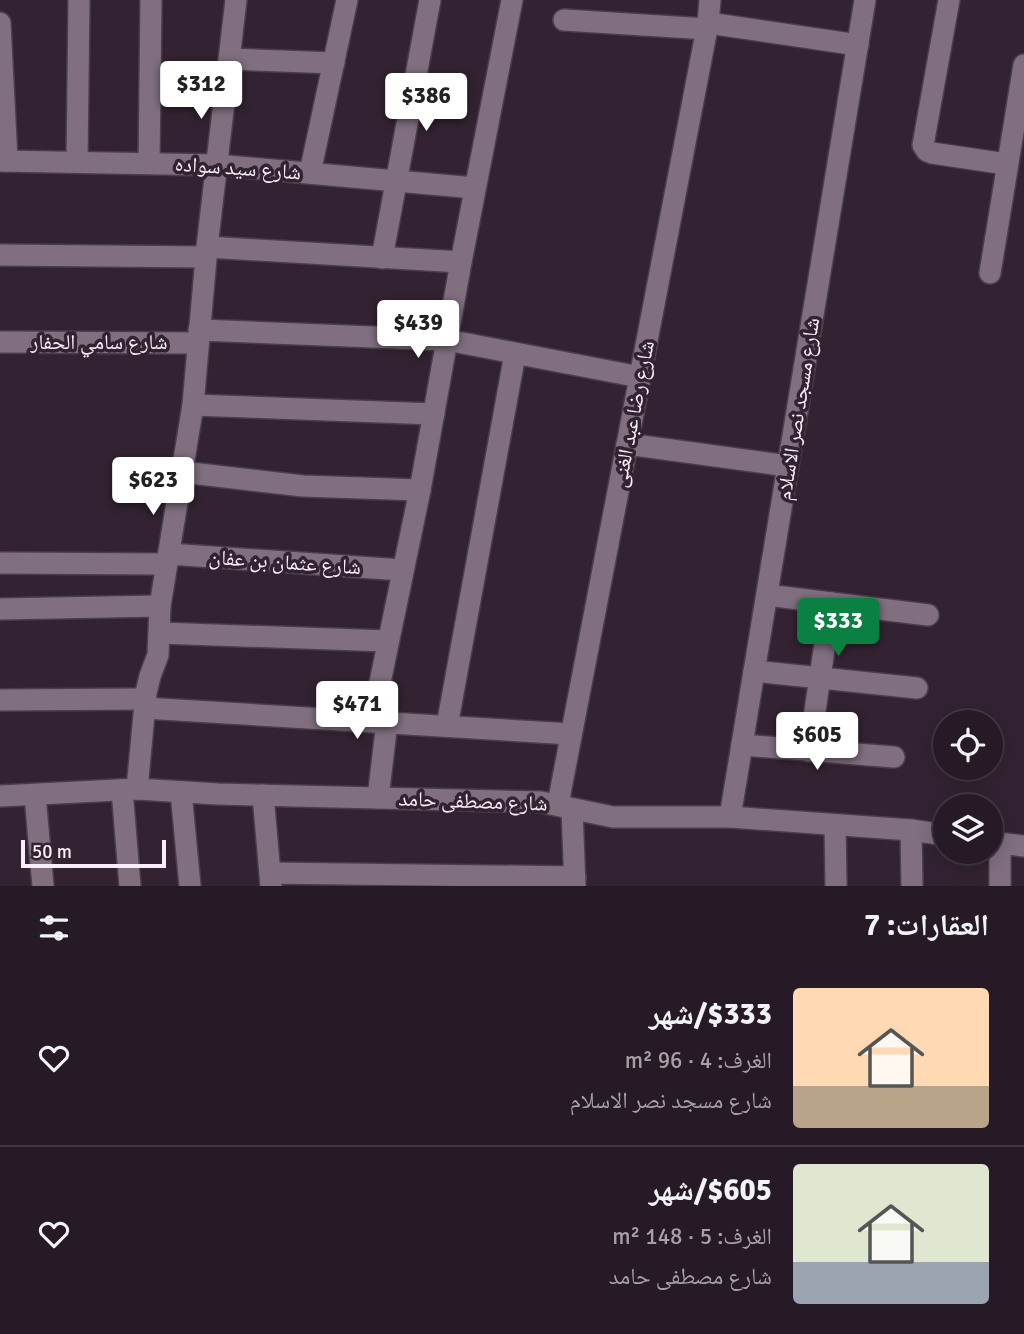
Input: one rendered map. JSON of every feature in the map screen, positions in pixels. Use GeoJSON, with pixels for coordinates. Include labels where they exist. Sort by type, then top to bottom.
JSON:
{"type":"FeatureCollection","features":[{"type":"Feature","properties":{"kind":"street"},"geometry":{"type":"LineString","coordinates":[[77,162],[79,0]]}},
{"type":"Feature","properties":{"kind":"street"},"geometry":{"type":"LineString","coordinates":[[149,163],[151,0]]}},
{"type":"Feature","properties":{"kind":"street"},"geometry":{"type":"LineString","coordinates":[[130,886],[129,790],[150,676],[158,656],[160,606],[193,405],[198,336],[236,0]]}},
{"type":"Feature","properties":{"kind":"street"},"geometry":{"type":"LineString","coordinates":[[310,173],[347,0]]}},
{"type":"Feature","properties":{"kind":"street"},"geometry":{"type":"LineString","coordinates":[[382,258],[430,0]]}},
{"type":"Feature","properties":{"kind":"street"},"geometry":{"type":"LineString","coordinates":[[378,798],[379,721],[387,641],[435,414],[461,261],[512,0]]}},
{"type":"Feature","properties":{"kind":"street","name":"شارع رضا عبد الغنى"},"geometry":{"type":"LineString","coordinates":[[575,881],[565,807],[571,734],[710,0]]}},
{"type":"Feature","properties":{"kind":"street","name":"شارع مسجد نصر الاسلام"},"geometry":{"type":"LineString","coordinates":[[730,817],[865,0]]}},
{"type":"Feature","properties":{"kind":"street"},"geometry":{"type":"LineString","coordinates":[[949,0],[923,145],[926,151],[932,153],[1006,164]]}},
{"type":"Feature","properties":{"kind":"street"},"geometry":{"type":"LineString","coordinates":[[564,20],[707,26],[858,45]]}},
{"type":"Feature","properties":{"kind":"street"},"geometry":{"type":"LineString","coordinates":[[0,23],[3,160]]}},
{"type":"Feature","properties":{"kind":"street"},"geometry":{"type":"LineString","coordinates":[[230,59],[334,63]]}},
{"type":"Feature","properties":{"kind":"street"},"geometry":{"type":"LineString","coordinates":[[990,273],[1024,65]]}},
{"type":"Feature","properties":{"kind":"street","name":"شارع سيد سواده"},"geometry":{"type":"LineString","coordinates":[[3,160],[217,165],[475,188]]}},
{"type":"Feature","properties":{"kind":"street"},"geometry":{"type":"LineString","coordinates":[[0,255],[207,252],[461,261]]}},
{"type":"Feature","properties":{"kind":"street","name":"شارع سامي الحفار"},"geometry":{"type":"LineString","coordinates":[[0,342],[198,336],[447,341],[640,377]]}},
{"type":"Feature","properties":{"kind":"street"},"geometry":{"type":"LineString","coordinates":[[447,726],[515,354]]}},
{"type":"Feature","properties":{"kind":"street"},"geometry":{"type":"LineString","coordinates":[[193,405],[435,414]]}},
{"type":"Feature","properties":{"kind":"street"},"geometry":{"type":"LineString","coordinates":[[627,444],[788,466]]}},
{"type":"Feature","properties":{"kind":"street"},"geometry":{"type":"LineString","coordinates":[[182,472],[303,486],[420,490]]}},
{"type":"Feature","properties":{"kind":"street","name":"شارع عثمان بن عفان"},"geometry":{"type":"LineString","coordinates":[[0,563],[168,559],[402,570]]}},
{"type":"Feature","properties":{"kind":"street"},"geometry":{"type":"LineString","coordinates":[[767,595],[928,615]]}},
{"type":"Feature","properties":{"kind":"street"},"geometry":{"type":"LineString","coordinates":[[809,751],[831,603]]}},
{"type":"Feature","properties":{"kind":"street"},"geometry":{"type":"LineString","coordinates":[[0,609],[160,606]]}},
{"type":"Feature","properties":{"kind":"street"},"geometry":{"type":"LineString","coordinates":[[160,633],[387,641]]}},
{"type":"Feature","properties":{"kind":"street"},"geometry":{"type":"LineString","coordinates":[[754,671],[917,688]]}},
{"type":"Feature","properties":{"kind":"street"},"geometry":{"type":"LineString","coordinates":[[0,700],[145,704],[571,734]]}},
{"type":"Feature","properties":{"kind":"street"},"geometry":{"type":"LineString","coordinates":[[742,745],[894,757]]}},
{"type":"Feature","properties":{"kind":"street","name":"شارع مصطفى حامد"},"geometry":{"type":"LineString","coordinates":[[0,796],[129,790],[378,798],[565,807],[613,817],[730,817],[933,833]]}},
{"type":"Feature","properties":{"kind":"street"},"geometry":{"type":"LineString","coordinates":[[181,792],[190,886]]}},
{"type":"Feature","properties":{"kind":"street"},"geometry":{"type":"LineString","coordinates":[[35,795],[43,886]]}},
{"type":"Feature","properties":{"kind":"street"},"geometry":{"type":"LineString","coordinates":[[263,795],[270,880],[575,881]]}},
{"type":"Feature","properties":{"kind":"street"},"geometry":{"type":"LineString","coordinates":[[835,825],[836,886]]}},
{"type":"Feature","properties":{"kind":"street"},"geometry":{"type":"LineString","coordinates":[[911,830],[912,886]]}},
{"type":"Feature","properties":{"kind":"street"},"geometry":{"type":"LineString","coordinates":[[1003,843],[1024,846]]}},
{"type":"Feature","properties":{"kind":"street"},"geometry":{"type":"LineString","coordinates":[[998,864],[1000,886]]}}]}
